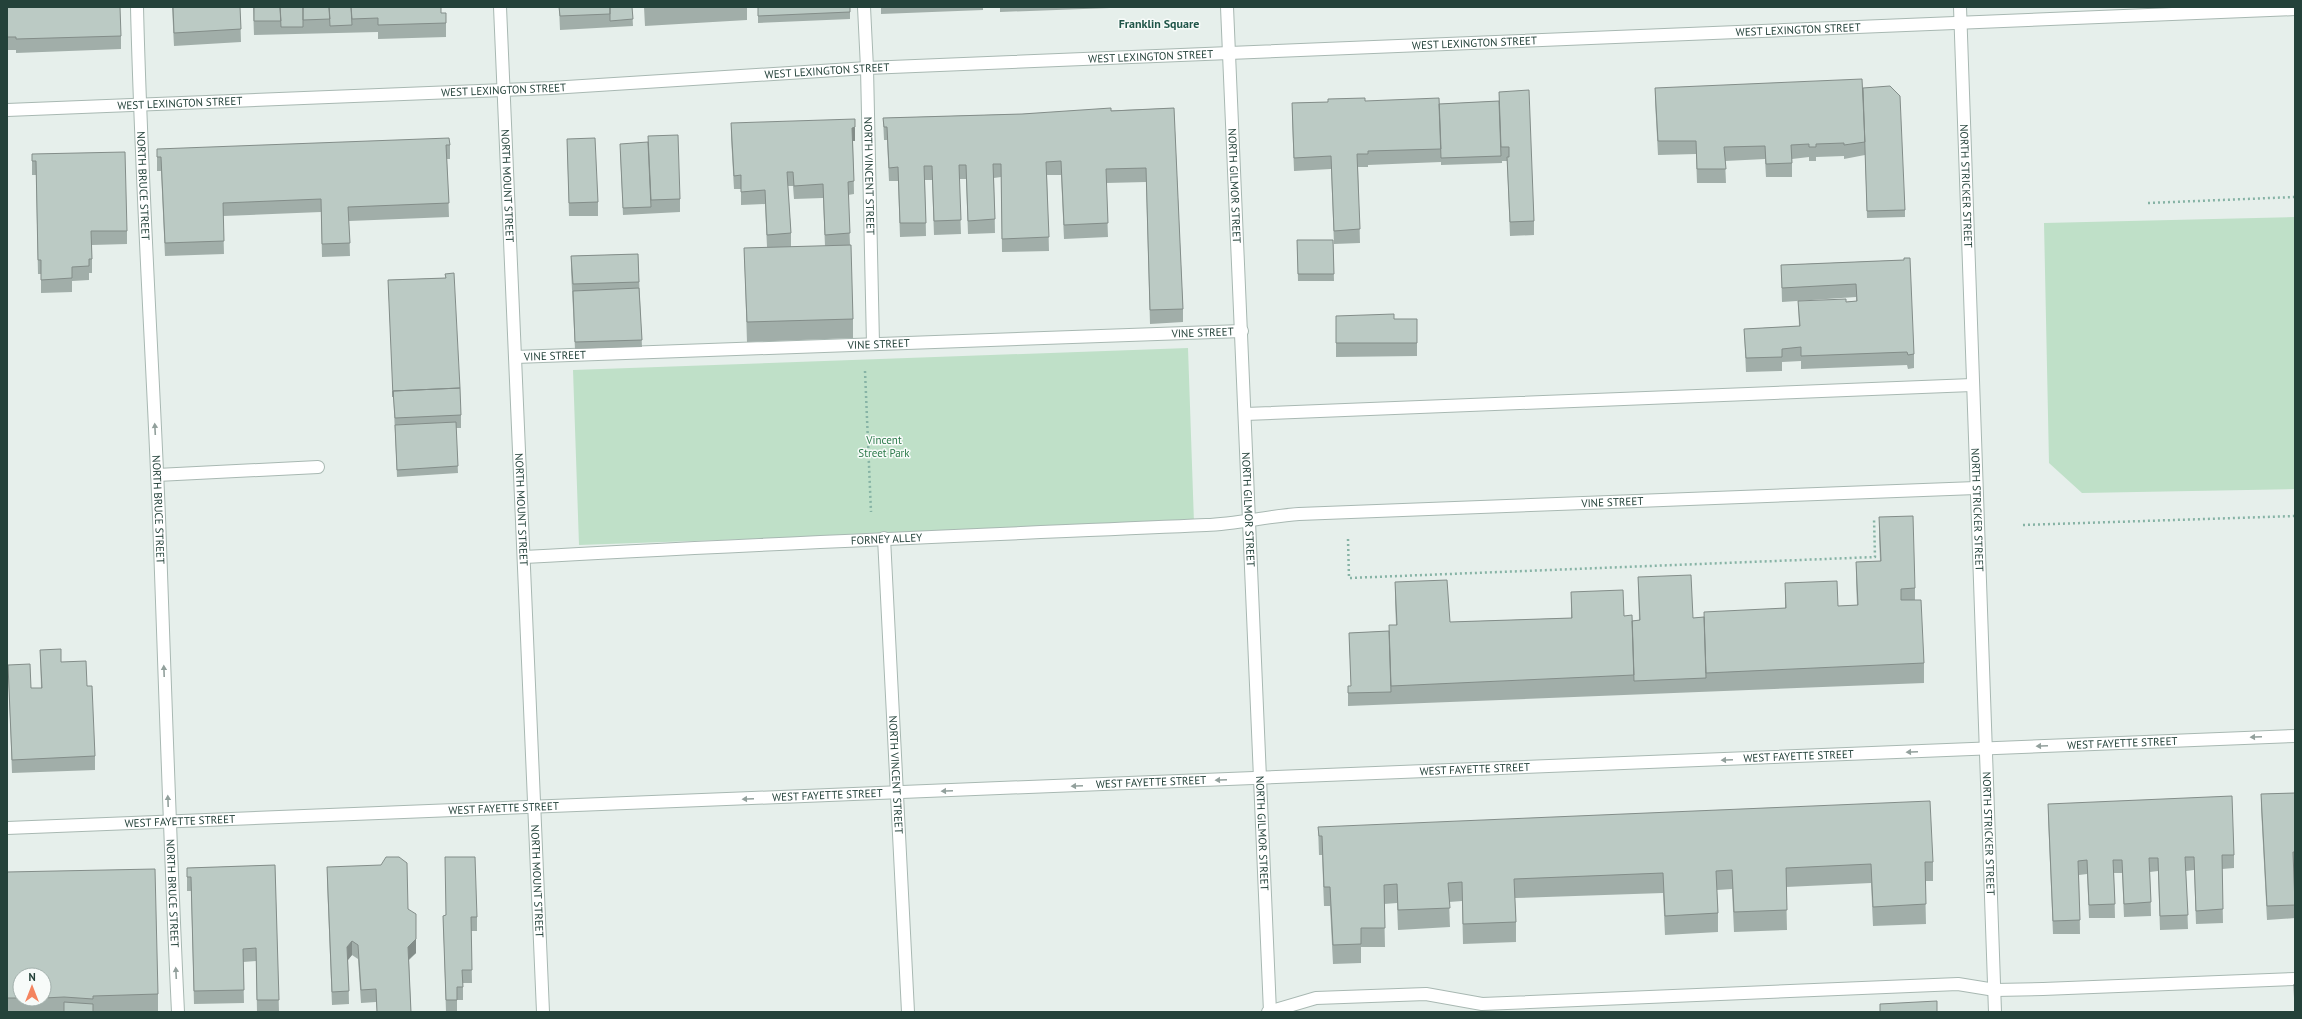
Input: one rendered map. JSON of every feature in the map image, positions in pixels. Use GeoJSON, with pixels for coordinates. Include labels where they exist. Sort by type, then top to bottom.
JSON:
{"type":"FeatureCollection","features":[{"type":"Feature","properties":{"kind":"street","name":"NORTH BRUCE STREET"},"geometry":{"type":"LineString","coordinates":[[137,7],[139,105],[157,475],[169,821],[178,1012]]}},
{"type":"Feature","properties":{"kind":"street","name":"NORTH MOUNT STREET"},"geometry":{"type":"LineString","coordinates":[[500,7],[543,1012]]}},
{"type":"Feature","properties":{"kind":"street","name":"NORTH VINCENT STREET"},"geometry":{"type":"LineString","coordinates":[[864,7],[868,68],[868,344]]}},
{"type":"Feature","properties":{"kind":"street","name":"NORTH GILMOR STREET"},"geometry":{"type":"LineString","coordinates":[[1228,7],[1270,1012]]}},
{"type":"Feature","properties":{"kind":"street","name":"NORTH STRICKER STREET"},"geometry":{"type":"LineString","coordinates":[[1960,7],[1995,1012]]}},
{"type":"Feature","properties":{"kind":"street","name":"WEST LEXINGTON STREET"},"geometry":{"type":"LineString","coordinates":[[7,110],[504,89],[868,68],[2295,10]]}},
{"type":"Feature","properties":{"kind":"street","name":"VINE STREET"},"geometry":{"type":"LineString","coordinates":[[515,357],[1242,331]]}},
{"type":"Feature","properties":{"kind":"street"},"geometry":{"type":"LineString","coordinates":[[1245,414],[1972,385]]}},
{"type":"Feature","properties":{"kind":"street"},"geometry":{"type":"LineString","coordinates":[[157,475],[318,467]]}},
{"type":"Feature","properties":{"kind":"street","name":"VINE STREET"},"geometry":{"type":"LineString","coordinates":[[1249,520],[1272,516],[1307,514],[1976,488]]}},
{"type":"Feature","properties":{"kind":"street","name":"FORNEY ALLEY"},"geometry":{"type":"LineString","coordinates":[[524,557],[884,538],[1208,525],[1249,520]]}},
{"type":"Feature","properties":{"kind":"street","name":"NORTH VINCENT STREET"},"geometry":{"type":"LineString","coordinates":[[884,538],[908,1012]]}},
{"type":"Feature","properties":{"kind":"street","name":"WEST FAYETTE STREET"},"geometry":{"type":"LineString","coordinates":[[7,828],[1260,779],[2295,736]]}},
{"type":"Feature","properties":{"kind":"street"},"geometry":{"type":"LineString","coordinates":[[1270,1012],[1316,998],[1426,994],[1482,1004],[1958,984],[1994,990],[2295,979]]}},
{"type":"Feature","properties":{"kind":"path"},"geometry":{"type":"LineString","coordinates":[[2148,203],[2295,197]]}},
{"type":"Feature","properties":{"kind":"path"},"geometry":{"type":"LineString","coordinates":[[868,344],[872,539]]}},
{"type":"Feature","properties":{"kind":"path"},"geometry":{"type":"LineString","coordinates":[[1348,536],[1349,578],[1875,557],[1874,512]]}},
{"type":"Feature","properties":{"kind":"path"},"geometry":{"type":"LineString","coordinates":[[2023,525],[2295,516]]}},
{"type":"Feature","properties":{"kind":"green space"},"geometry":{"type":"Polygon","coordinates":[[[2295,217],[2295,489],[2082,493],[2049,463],[2044,223],[2295,217]]]}},
{"type":"Feature","properties":{"kind":"green space","name":"Vincent Street Park"},"geometry":{"type":"Polygon","coordinates":[[[1188,348],[1194,523],[579,545],[573,370],[1188,348]]]}},
{"type":"Feature","properties":{"kind":"building"},"geometry":{"type":"Polygon","coordinates":[[[7,7],[120,7],[121,36],[16,39],[16,37],[7,37],[7,7]]]}},
{"type":"Feature","properties":{"kind":"building"},"geometry":{"type":"Polygon","coordinates":[[[173,7],[240,7],[241,29],[174,33],[173,7]]]}},
{"type":"Feature","properties":{"kind":"building"},"geometry":{"type":"Polygon","coordinates":[[[254,7],[280,7],[281,21],[254,21],[254,7]]]}},
{"type":"Feature","properties":{"kind":"building"},"geometry":{"type":"Polygon","coordinates":[[[280,7],[303,7],[303,27],[281,27],[280,7]]]}},
{"type":"Feature","properties":{"kind":"building"},"geometry":{"type":"Polygon","coordinates":[[[303,7],[329,7],[330,19],[303,20],[303,7]]]}},
{"type":"Feature","properties":{"kind":"building"},"geometry":{"type":"Polygon","coordinates":[[[329,7],[351,7],[352,25],[330,26],[329,7]]]}},
{"type":"Feature","properties":{"kind":"building"},"geometry":{"type":"Polygon","coordinates":[[[351,7],[441,7],[441,13],[446,13],[446,23],[378,25],[378,18],[352,19],[351,7]]]}},
{"type":"Feature","properties":{"kind":"building"},"geometry":{"type":"Polygon","coordinates":[[[559,7],[610,7],[610,14],[560,16],[559,7]]]}},
{"type":"Feature","properties":{"kind":"building"},"geometry":{"type":"Polygon","coordinates":[[[610,7],[632,7],[633,19],[610,21],[610,7]]]}},
{"type":"Feature","properties":{"kind":"building"},"geometry":{"type":"Polygon","coordinates":[[[758,7],[850,7],[850,12],[758,16],[758,7]]]}},
{"type":"Feature","properties":{"kind":"building"},"geometry":{"type":"Polygon","coordinates":[[[1862,79],[1865,142],[1844,145],[1844,143],[1816,144],[1816,147],[1809,147],[1809,144],[1791,145],[1792,163],[1766,164],[1765,146],[1724,147],[1726,169],[1697,169],[1696,141],[1658,141],[1655,88],[1862,79]]]}},
{"type":"Feature","properties":{"kind":"building"},"geometry":{"type":"Polygon","coordinates":[[[1890,86],[1900,96],[1905,210],[1867,211],[1863,88],[1890,86]]]}},
{"type":"Feature","properties":{"kind":"building"},"geometry":{"type":"Polygon","coordinates":[[[1529,90],[1534,221],[1510,222],[1507,157],[1509,157],[1509,147],[1501,147],[1499,92],[1529,90]]]}},
{"type":"Feature","properties":{"kind":"building"},"geometry":{"type":"Polygon","coordinates":[[[1365,98],[1365,101],[1439,98],[1441,149],[1368,151],[1368,154],[1357,154],[1360,229],[1334,231],[1331,156],[1294,158],[1292,103],[1328,102],[1328,99],[1365,98]]]}},
{"type":"Feature","properties":{"kind":"building"},"geometry":{"type":"Polygon","coordinates":[[[1499,101],[1501,156],[1441,158],[1439,104],[1499,101]]]}},
{"type":"Feature","properties":{"kind":"building"},"geometry":{"type":"Polygon","coordinates":[[[1111,108],[1111,111],[1174,108],[1183,309],[1150,310],[1146,168],[1106,169],[1108,223],[1064,225],[1061,161],[1046,162],[1049,237],[1002,239],[1001,164],[993,164],[995,219],[968,221],[966,165],[959,165],[961,220],[934,221],[932,166],[924,166],[926,223],[900,223],[898,167],[889,168],[887,127],[884,127],[883,118],[1022,114],[1111,108]]]}},
{"type":"Feature","properties":{"kind":"building"},"geometry":{"type":"Polygon","coordinates":[[[855,119],[855,127],[852,128],[854,181],[848,182],[850,233],[825,235],[823,184],[794,186],[793,172],[787,172],[791,233],[767,235],[765,190],[741,192],[741,175],[734,176],[731,123],[855,119]]]}},
{"type":"Feature","properties":{"kind":"building"},"geometry":{"type":"Polygon","coordinates":[[[678,135],[680,199],[651,200],[648,136],[678,135]]]}},
{"type":"Feature","properties":{"kind":"building"},"geometry":{"type":"Polygon","coordinates":[[[449,138],[450,145],[446,145],[449,203],[348,207],[350,243],[322,244],[321,199],[223,203],[224,241],[165,243],[161,157],[157,157],[157,149],[449,138]]]}},
{"type":"Feature","properties":{"kind":"building"},"geometry":{"type":"Polygon","coordinates":[[[595,138],[598,202],[569,203],[567,139],[595,138]]]}},
{"type":"Feature","properties":{"kind":"building"},"geometry":{"type":"Polygon","coordinates":[[[648,142],[651,207],[623,208],[620,144],[648,142]]]}},
{"type":"Feature","properties":{"kind":"building"},"geometry":{"type":"Polygon","coordinates":[[[125,152],[127,231],[91,231],[92,259],[89,259],[89,266],[72,267],[72,278],[41,280],[41,260],[38,260],[36,161],[32,161],[32,154],[125,152]]]}},
{"type":"Feature","properties":{"kind":"building"},"geometry":{"type":"Polygon","coordinates":[[[1297,240],[1333,240],[1334,274],[1298,274],[1297,240]]]}},
{"type":"Feature","properties":{"kind":"building"},"geometry":{"type":"Polygon","coordinates":[[[851,245],[853,319],[747,322],[744,248],[851,245]]]}},
{"type":"Feature","properties":{"kind":"building"},"geometry":{"type":"Polygon","coordinates":[[[638,254],[639,282],[573,284],[571,256],[638,254]]]}},
{"type":"Feature","properties":{"kind":"building"},"geometry":{"type":"Polygon","coordinates":[[[1904,258],[1910,258],[1914,354],[1908,355],[1907,352],[1801,356],[1801,347],[1782,349],[1782,357],[1746,358],[1744,329],[1800,326],[1798,301],[1846,299],[1846,302],[1857,301],[1856,284],[1782,288],[1781,265],[1904,260],[1904,258]]]}},
{"type":"Feature","properties":{"kind":"building"},"geometry":{"type":"Polygon","coordinates":[[[454,273],[460,388],[393,391],[393,397],[388,280],[446,278],[445,274],[454,273]]]}},
{"type":"Feature","properties":{"kind":"building"},"geometry":{"type":"Polygon","coordinates":[[[639,288],[642,340],[575,342],[573,291],[639,288]]]}},
{"type":"Feature","properties":{"kind":"building"},"geometry":{"type":"Polygon","coordinates":[[[1394,314],[1394,319],[1417,319],[1417,343],[1336,343],[1336,316],[1394,314]]]}},
{"type":"Feature","properties":{"kind":"building"},"geometry":{"type":"Polygon","coordinates":[[[460,388],[461,415],[395,418],[393,391],[460,388]]]}},
{"type":"Feature","properties":{"kind":"building"},"geometry":{"type":"Polygon","coordinates":[[[456,422],[458,466],[397,470],[395,425],[456,422]]]}},
{"type":"Feature","properties":{"kind":"building"},"geometry":{"type":"Polygon","coordinates":[[[1913,516],[1915,588],[1901,589],[1901,600],[1921,600],[1924,663],[1706,673],[1704,612],[1786,608],[1785,583],[1837,581],[1838,606],[1858,605],[1856,562],[1881,561],[1879,517],[1913,516]]]}},
{"type":"Feature","properties":{"kind":"building"},"geometry":{"type":"Polygon","coordinates":[[[1691,575],[1693,618],[1704,617],[1706,678],[1634,681],[1632,621],[1640,620],[1638,577],[1691,575]]]}},
{"type":"Feature","properties":{"kind":"building"},"geometry":{"type":"Polygon","coordinates":[[[1447,580],[1450,622],[1572,618],[1571,592],[1623,590],[1624,616],[1632,615],[1634,675],[1391,686],[1389,625],[1397,625],[1395,582],[1447,580]]]}},
{"type":"Feature","properties":{"kind":"building"},"geometry":{"type":"Polygon","coordinates":[[[1389,631],[1391,692],[1348,693],[1348,686],[1351,686],[1349,633],[1389,631]]]}},
{"type":"Feature","properties":{"kind":"building"},"geometry":{"type":"Polygon","coordinates":[[[61,649],[61,662],[86,661],[87,686],[92,686],[95,756],[12,760],[8,665],[30,664],[31,688],[42,688],[40,650],[61,649]]]}},
{"type":"Feature","properties":{"kind":"building"},"geometry":{"type":"Polygon","coordinates":[[[2295,793],[2295,852],[2293,852],[2295,905],[2267,906],[2261,794],[2295,793]]]}},
{"type":"Feature","properties":{"kind":"building"},"geometry":{"type":"Polygon","coordinates":[[[2232,796],[2234,855],[2222,855],[2223,909],[2196,911],[2194,857],[2185,857],[2188,915],[2160,916],[2158,858],[2149,858],[2151,902],[2124,904],[2122,860],[2113,860],[2115,904],[2089,905],[2087,860],[2078,861],[2080,920],[2053,921],[2048,804],[2232,796]]]}},
{"type":"Feature","properties":{"kind":"building"},"geometry":{"type":"Polygon","coordinates":[[[1930,801],[1933,862],[1925,862],[1926,904],[1873,907],[1871,864],[1786,868],[1787,910],[1734,912],[1732,870],[1716,871],[1718,913],[1665,916],[1663,873],[1514,879],[1516,922],[1463,924],[1462,882],[1448,883],[1450,908],[1398,910],[1397,884],[1384,885],[1385,928],[1361,928],[1361,944],[1333,945],[1330,887],[1324,887],[1322,836],[1319,836],[1318,827],[1930,801]]]}},
{"type":"Feature","properties":{"kind":"building"},"geometry":{"type":"Polygon","coordinates":[[[386,857],[399,857],[407,863],[408,909],[416,914],[416,939],[408,947],[411,1012],[377,1012],[376,989],[361,990],[358,945],[352,941],[347,947],[349,991],[332,992],[327,867],[381,865],[386,857]]]}},
{"type":"Feature","properties":{"kind":"building"},"geometry":{"type":"Polygon","coordinates":[[[445,857],[475,857],[477,917],[471,917],[472,970],[462,970],[463,987],[457,987],[457,1000],[446,1000],[443,916],[446,915],[445,857]]]}},
{"type":"Feature","properties":{"kind":"building"},"geometry":{"type":"Polygon","coordinates":[[[275,865],[279,1000],[257,1000],[256,948],[243,949],[244,990],[194,991],[191,877],[187,877],[187,868],[275,865]]]}},
{"type":"Feature","properties":{"kind":"building"},"geometry":{"type":"Polygon","coordinates":[[[155,869],[158,994],[93,996],[93,999],[52,998],[52,967],[12,967],[12,998],[7,998],[7,872],[155,869]]]}},
{"type":"Feature","properties":{"kind":"building"},"geometry":{"type":"Polygon","coordinates":[[[2294,984],[2295,984],[2295,1012],[2294,984]]]}},
{"type":"Feature","properties":{"kind":"building"},"geometry":{"type":"Polygon","coordinates":[[[1937,1001],[1937,1012],[1880,1012],[1880,1004],[1937,1001]]]}},
{"type":"Feature","properties":{"kind":"building"},"geometry":{"type":"Polygon","coordinates":[[[64,1002],[93,1004],[93,1012],[64,1012],[64,1002]]]}},
{"type":"Feature","properties":{"kind":"district","name":"Franklin Square"},"geometry":{"type":"Point","coordinates":[1159,23]}}]}
